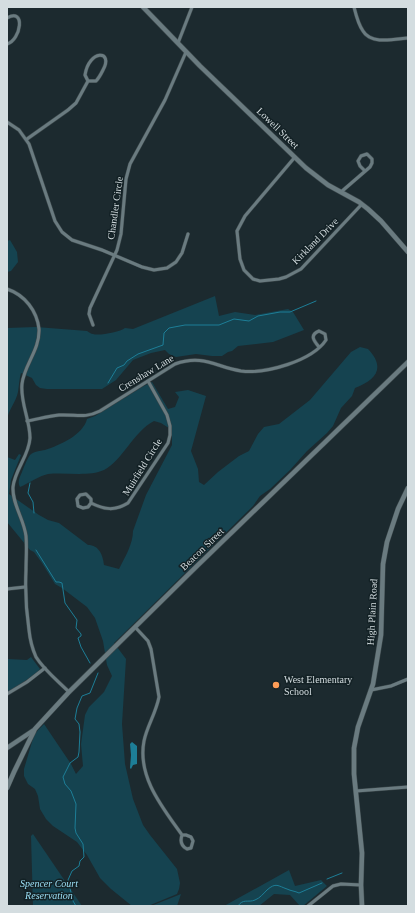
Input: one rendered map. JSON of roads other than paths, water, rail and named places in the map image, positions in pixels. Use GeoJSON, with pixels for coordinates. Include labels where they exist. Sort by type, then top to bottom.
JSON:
{"type":"FeatureCollection","features":[{"type":"Feature","properties":{"kind":"main road","name":"Lowell Street"},"geometry":{"type":"LineString","coordinates":[[143,7],[186,52],[295,157],[317,177],[362,204],[381,221],[408,252]]}},
{"type":"Feature","properties":{"kind":"main road","name":"Beacon Street"},"geometry":{"type":"LineString","coordinates":[[7,748],[34,730],[69,692],[408,362]]}},
{"type":"Feature","properties":{"kind":"main road","name":"High Plain Road"},"geometry":{"type":"LineString","coordinates":[[362,906],[362,853],[354,764],[355,742],[358,726],[371,690],[382,635],[383,564],[387,542],[398,509],[408,488]]}},
{"type":"Feature","properties":{"kind":"main road"},"geometry":{"type":"LineString","coordinates":[[7,788],[34,730]]}},
{"type":"Feature","properties":{"kind":"street"},"geometry":{"type":"LineString","coordinates":[[178,43],[192,7]]}},
{"type":"Feature","properties":{"kind":"street"},"geometry":{"type":"LineString","coordinates":[[354,7],[362,29],[368,37],[378,40],[408,38]]}},
{"type":"Feature","properties":{"kind":"street"},"geometry":{"type":"LineString","coordinates":[[7,18],[10,16],[16,16],[20,21],[15,39],[7,44]]}},
{"type":"Feature","properties":{"kind":"street","name":"Chandler Circle"},"geometry":{"type":"LineString","coordinates":[[93,325],[90,317],[90,308],[115,256],[121,234],[123,200],[130,164],[165,100],[186,52]]}},
{"type":"Feature","properties":{"kind":"street"},"geometry":{"type":"LineString","coordinates":[[102,55],[106,60],[105,66],[97,79],[92,82],[88,81],[85,75],[88,64],[95,56],[102,55]]}},
{"type":"Feature","properties":{"kind":"street"},"geometry":{"type":"LineString","coordinates":[[27,139],[64,114],[73,106],[88,81]]}},
{"type":"Feature","properties":{"kind":"street"},"geometry":{"type":"LineString","coordinates":[[7,122],[16,127],[27,139],[35,158],[59,230],[72,240],[102,250],[150,270],[158,271],[172,266],[178,259],[188,234]]}},
{"type":"Feature","properties":{"kind":"street"},"geometry":{"type":"LineString","coordinates":[[341,192],[371,166],[372,162],[370,156],[367,154],[361,156],[358,161],[360,166],[365,171]]}},
{"type":"Feature","properties":{"kind":"street","name":"Kirkland Drive"},"geometry":{"type":"LineString","coordinates":[[295,157],[245,216],[237,231],[240,259],[244,270],[253,279],[260,281],[279,279],[301,269],[362,204]]}},
{"type":"Feature","properties":{"kind":"street"},"geometry":{"type":"LineString","coordinates":[[7,289],[15,292],[25,299],[33,310],[38,323],[39,337],[25,372],[22,384],[22,393],[30,434],[29,445],[13,488],[14,500],[26,536],[26,609],[31,642],[36,655],[45,668],[69,692]]}},
{"type":"Feature","properties":{"kind":"street"},"geometry":{"type":"LineString","coordinates":[[319,331],[325,334],[326,338],[325,342],[319,347],[314,341],[313,337],[315,333],[319,331]]}},
{"type":"Feature","properties":{"kind":"street","name":"Crenshaw Lane"},"geometry":{"type":"LineString","coordinates":[[27,421],[57,416],[86,416],[93,414],[175,364],[184,361],[200,360],[240,371],[254,371],[293,364],[319,347]]}},
{"type":"Feature","properties":{"kind":"street","name":"Muirfield Circle"},"geometry":{"type":"LineString","coordinates":[[91,504],[113,509],[128,503],[168,443],[170,435],[169,421],[148,381]]}},
{"type":"Feature","properties":{"kind":"street","name":"Muirfield Circle"},"geometry":{"type":"LineString","coordinates":[[82,494],[86,494],[91,499],[91,504],[85,508],[80,508],[77,504],[77,499],[82,494]]}},
{"type":"Feature","properties":{"kind":"street"},"geometry":{"type":"LineString","coordinates":[[7,589],[26,587]]}},
{"type":"Feature","properties":{"kind":"street"},"geometry":{"type":"LineString","coordinates":[[135,628],[148,641],[151,649],[159,697],[158,704],[147,728],[143,742],[144,767],[147,779],[153,792],[182,836],[181,844],[187,849],[191,848],[193,841],[191,837],[186,835],[182,836]]}},
{"type":"Feature","properties":{"kind":"street"},"geometry":{"type":"LineString","coordinates":[[7,694],[27,682],[45,668]]}},
{"type":"Feature","properties":{"kind":"street"},"geometry":{"type":"LineString","coordinates":[[371,690],[391,686],[408,679]]}},
{"type":"Feature","properties":{"kind":"street"},"geometry":{"type":"LineString","coordinates":[[356,791],[408,787]]}},
{"type":"Feature","properties":{"kind":"street"},"geometry":{"type":"LineString","coordinates":[[308,906],[333,886],[341,884],[361,885]]}},
{"type":"Feature","properties":{"kind":"water"},"geometry":{"type":"Polygon","coordinates":[[[132,742],[137,746],[137,764],[133,765],[131,769],[130,744],[132,742]]]}},
{"type":"Feature","properties":{"kind":"waterway"},"geometry":{"type":"LineString","coordinates":[[108,383],[117,368],[124,365],[127,361],[138,354],[163,345],[164,333],[169,328],[185,325],[219,325],[234,319],[249,321],[258,316],[280,312],[290,312],[316,301]]}},
{"type":"Feature","properties":{"kind":"waterway"},"geometry":{"type":"LineString","coordinates":[[30,483],[28,493],[33,502],[34,513]]}},
{"type":"Feature","properties":{"kind":"waterway"},"geometry":{"type":"LineString","coordinates":[[36,550],[56,582],[62,583],[65,603],[77,620],[76,628],[81,634],[78,638],[90,663]]}},
{"type":"Feature","properties":{"kind":"waterway"},"geometry":{"type":"LineString","coordinates":[[76,906],[73,901],[68,880],[72,871],[79,866],[80,861],[84,857],[83,844],[76,833],[75,828],[76,804],[71,791],[65,784],[63,777],[70,763],[78,757],[80,732],[79,724],[75,719],[77,708],[82,696],[90,693],[98,673]]}},
{"type":"Feature","properties":{"kind":"waterway"},"geometry":{"type":"LineString","coordinates":[[327,879],[342,873]]}},
{"type":"Feature","properties":{"kind":"waterway"},"geometry":{"type":"LineString","coordinates":[[238,906],[244,901],[252,901],[257,899],[275,885],[299,893],[322,883]]}},
{"type":"Feature","properties":{"kind":"place","name":"West Elementary School"},"geometry":{"type":"Point","coordinates":[276,685]}},
{"type":"Feature","properties":{"kind":"park label","name":"Spencer Court Reservation"},"geometry":{"type":"Point","coordinates":[49,888]}}]}
